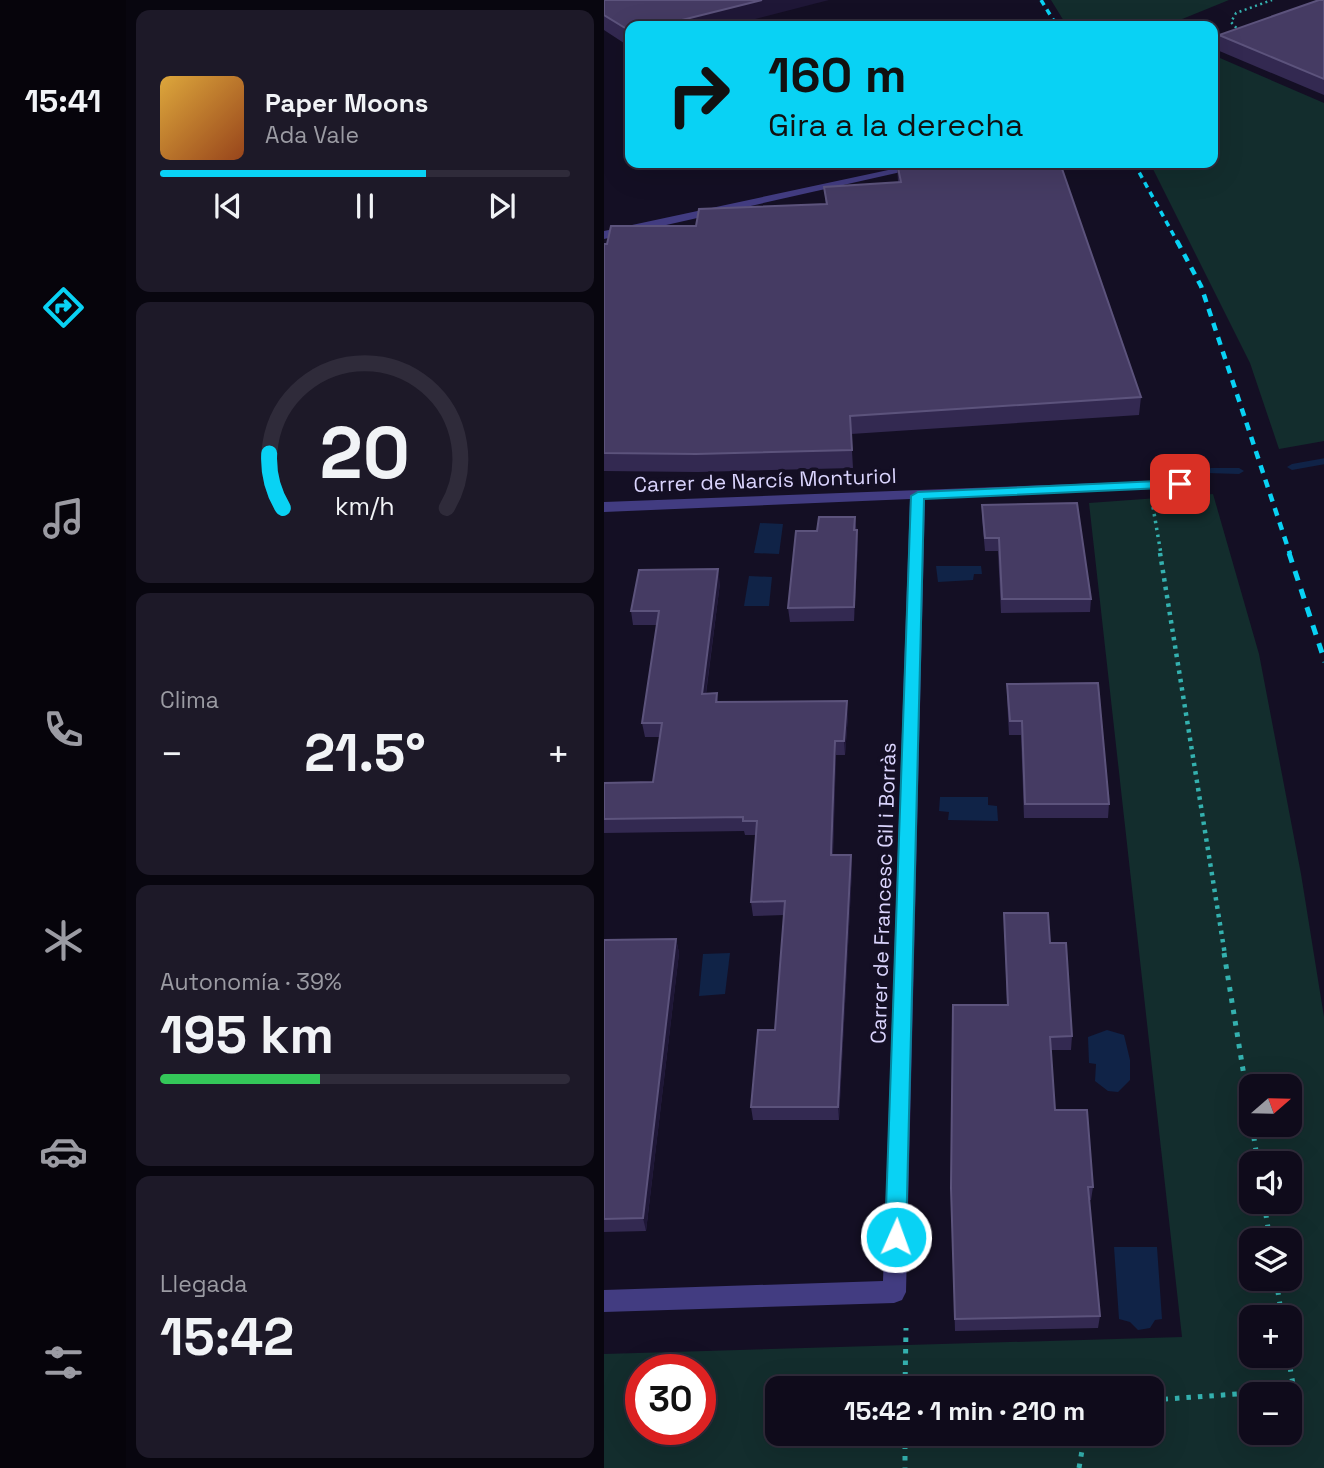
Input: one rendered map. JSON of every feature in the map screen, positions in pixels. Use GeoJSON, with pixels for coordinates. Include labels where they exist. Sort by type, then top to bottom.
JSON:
{"type":"FeatureCollection","features":[{"type":"Feature","properties":{"kind":"street"},"geometry":{"type":"LineString","coordinates":[[604,235],[912,168]]}},
{"type":"Feature","properties":{"kind":"street","name":"Carrer de Narcís Monturiol"},"geometry":{"type":"LineString","coordinates":[[604,507],[1180,484]]}},
{"type":"Feature","properties":{"kind":"street","name":"Carrer de Francesc Gil i Borràs"},"geometry":{"type":"LineString","coordinates":[[604,1301],[894,1292],[918,496]]}},
{"type":"Feature","properties":{"kind":"path"},"geometry":{"type":"LineString","coordinates":[[1240,32],[1231,22],[1236,13],[1271,0]]}},
{"type":"Feature","properties":{"kind":"path"},"geometry":{"type":"LineString","coordinates":[[1152,496],[1244,1074]]}},
{"type":"Feature","properties":{"kind":"path"},"geometry":{"type":"LineString","coordinates":[[905,1376],[906,1328]]}},
{"type":"Feature","properties":{"kind":"path"},"geometry":{"type":"LineString","coordinates":[[1164,1399],[1294,1390],[1290,1368]]}},
{"type":"Feature","properties":{"kind":"path"},"geometry":{"type":"LineString","coordinates":[[905,1446],[905,1468]]}},
{"type":"Feature","properties":{"kind":"path"},"geometry":{"type":"LineString","coordinates":[[1079,1468],[1083,1446]]}},
{"type":"Feature","properties":{"kind":"green space"},"geometry":{"type":"Polygon","coordinates":[[[1051,0],[1229,0],[1177,21],[1064,21],[1051,0]]]}},
{"type":"Feature","properties":{"kind":"green space"},"geometry":{"type":"Polygon","coordinates":[[[1218,57],[1324,103],[1324,441],[1279,449],[1250,363],[1152,168],[1218,168],[1218,57]]]}},
{"type":"Feature","properties":{"kind":"green space"},"geometry":{"type":"Polygon","coordinates":[[[1213,494],[1259,654],[1301,874],[1324,1017],[1324,1468],[604,1468],[604,1354],[1182,1337],[1089,503],[1213,494]]]}},
{"type":"Feature","properties":{"kind":"water"},"geometry":{"type":"Polygon","coordinates":[[[760,523],[783,524],[779,554],[754,553],[760,523]]]}},
{"type":"Feature","properties":{"kind":"water"},"geometry":{"type":"Polygon","coordinates":[[[936,566],[981,566],[982,574],[974,574],[973,580],[938,582],[936,566]]]}},
{"type":"Feature","properties":{"kind":"water"},"geometry":{"type":"Polygon","coordinates":[[[749,576],[772,577],[769,606],[744,606],[749,576]]]}},
{"type":"Feature","properties":{"kind":"water"},"geometry":{"type":"Polygon","coordinates":[[[940,797],[988,797],[988,805],[997,806],[998,821],[948,820],[949,812],[939,811],[940,797]]]}},
{"type":"Feature","properties":{"kind":"water"},"geometry":{"type":"Polygon","coordinates":[[[730,953],[725,994],[699,996],[703,954],[730,953]]]}},
{"type":"Feature","properties":{"kind":"water"},"geometry":{"type":"Polygon","coordinates":[[[1107,1030],[1124,1035],[1130,1060],[1130,1080],[1118,1092],[1108,1091],[1095,1081],[1096,1064],[1089,1063],[1088,1037],[1107,1030]]]}},
{"type":"Feature","properties":{"kind":"water"},"geometry":{"type":"Polygon","coordinates":[[[1114,1247],[1157,1247],[1162,1319],[1155,1320],[1150,1328],[1138,1330],[1130,1322],[1119,1319],[1114,1247]]]}},
{"type":"Feature","properties":{"kind":"building"},"geometry":{"type":"Polygon","coordinates":[[[604,0],[762,0],[678,21],[625,21],[625,28],[604,15],[604,0]]]}},
{"type":"Feature","properties":{"kind":"building"},"geometry":{"type":"Polygon","coordinates":[[[1324,0],[1324,79],[1219,35],[1324,0]]]}},
{"type":"Feature","properties":{"kind":"building"},"geometry":{"type":"Polygon","coordinates":[[[898,168],[1062,168],[1141,397],[850,416],[852,450],[696,454],[604,453],[604,244],[607,244],[611,226],[696,226],[699,209],[827,204],[824,187],[901,182],[898,168]]]}},
{"type":"Feature","properties":{"kind":"building"},"geometry":{"type":"Polygon","coordinates":[[[1077,503],[1091,599],[1002,599],[999,538],[985,538],[982,505],[1077,503]]]}},
{"type":"Feature","properties":{"kind":"building"},"geometry":{"type":"Polygon","coordinates":[[[819,517],[855,517],[854,530],[857,530],[854,607],[788,608],[796,531],[817,531],[819,517]]]}},
{"type":"Feature","properties":{"kind":"building"},"geometry":{"type":"Polygon","coordinates":[[[718,569],[702,694],[717,693],[716,702],[847,701],[844,741],[835,741],[831,855],[851,855],[838,1107],[751,1107],[758,1030],[775,1030],[785,901],[751,902],[757,821],[743,821],[743,817],[604,819],[604,783],[653,782],[662,723],[642,723],[659,611],[631,611],[639,570],[718,569]]]}},
{"type":"Feature","properties":{"kind":"building"},"geometry":{"type":"Polygon","coordinates":[[[1098,683],[1109,804],[1025,804],[1022,721],[1010,721],[1007,684],[1098,683]]]}},
{"type":"Feature","properties":{"kind":"building"},"geometry":{"type":"Polygon","coordinates":[[[1004,913],[1048,913],[1050,943],[1066,943],[1072,1036],[1050,1037],[1055,1110],[1087,1110],[1093,1187],[1088,1187],[1100,1316],[955,1319],[951,1188],[953,1005],[1008,1005],[1004,913]]]}},
{"type":"Feature","properties":{"kind":"building"},"geometry":{"type":"Polygon","coordinates":[[[676,939],[643,1218],[604,1219],[604,940],[676,939]]]}},
{"type":"Feature","properties":{"kind":"waterway"},"geometry":{"type":"LineString","coordinates":[[1292,467],[1325,461]]}},
{"type":"Feature","properties":{"kind":"waterway"},"geometry":{"type":"LineString","coordinates":[[1211,471],[1239,471]]}},
{"type":"Feature","properties":{"kind":"railway"},"geometry":{"type":"LineString","coordinates":[[1041,0],[1054,21]]}},
{"type":"Feature","properties":{"kind":"railway"},"geometry":{"type":"LineString","coordinates":[[1137,168],[1178,243]]}},
{"type":"Feature","properties":{"kind":"railway"},"geometry":{"type":"LineString","coordinates":[[1177,241],[1201,286],[1290,554]]}},
{"type":"Feature","properties":{"kind":"railway"},"geometry":{"type":"LineString","coordinates":[[1289,553],[1325,662]]}},
{"type":"Feature","properties":{"kind":"route"},"geometry":{"type":"LineString","coordinates":[[896,1237],[918,496],[1180,484]]}}]}
